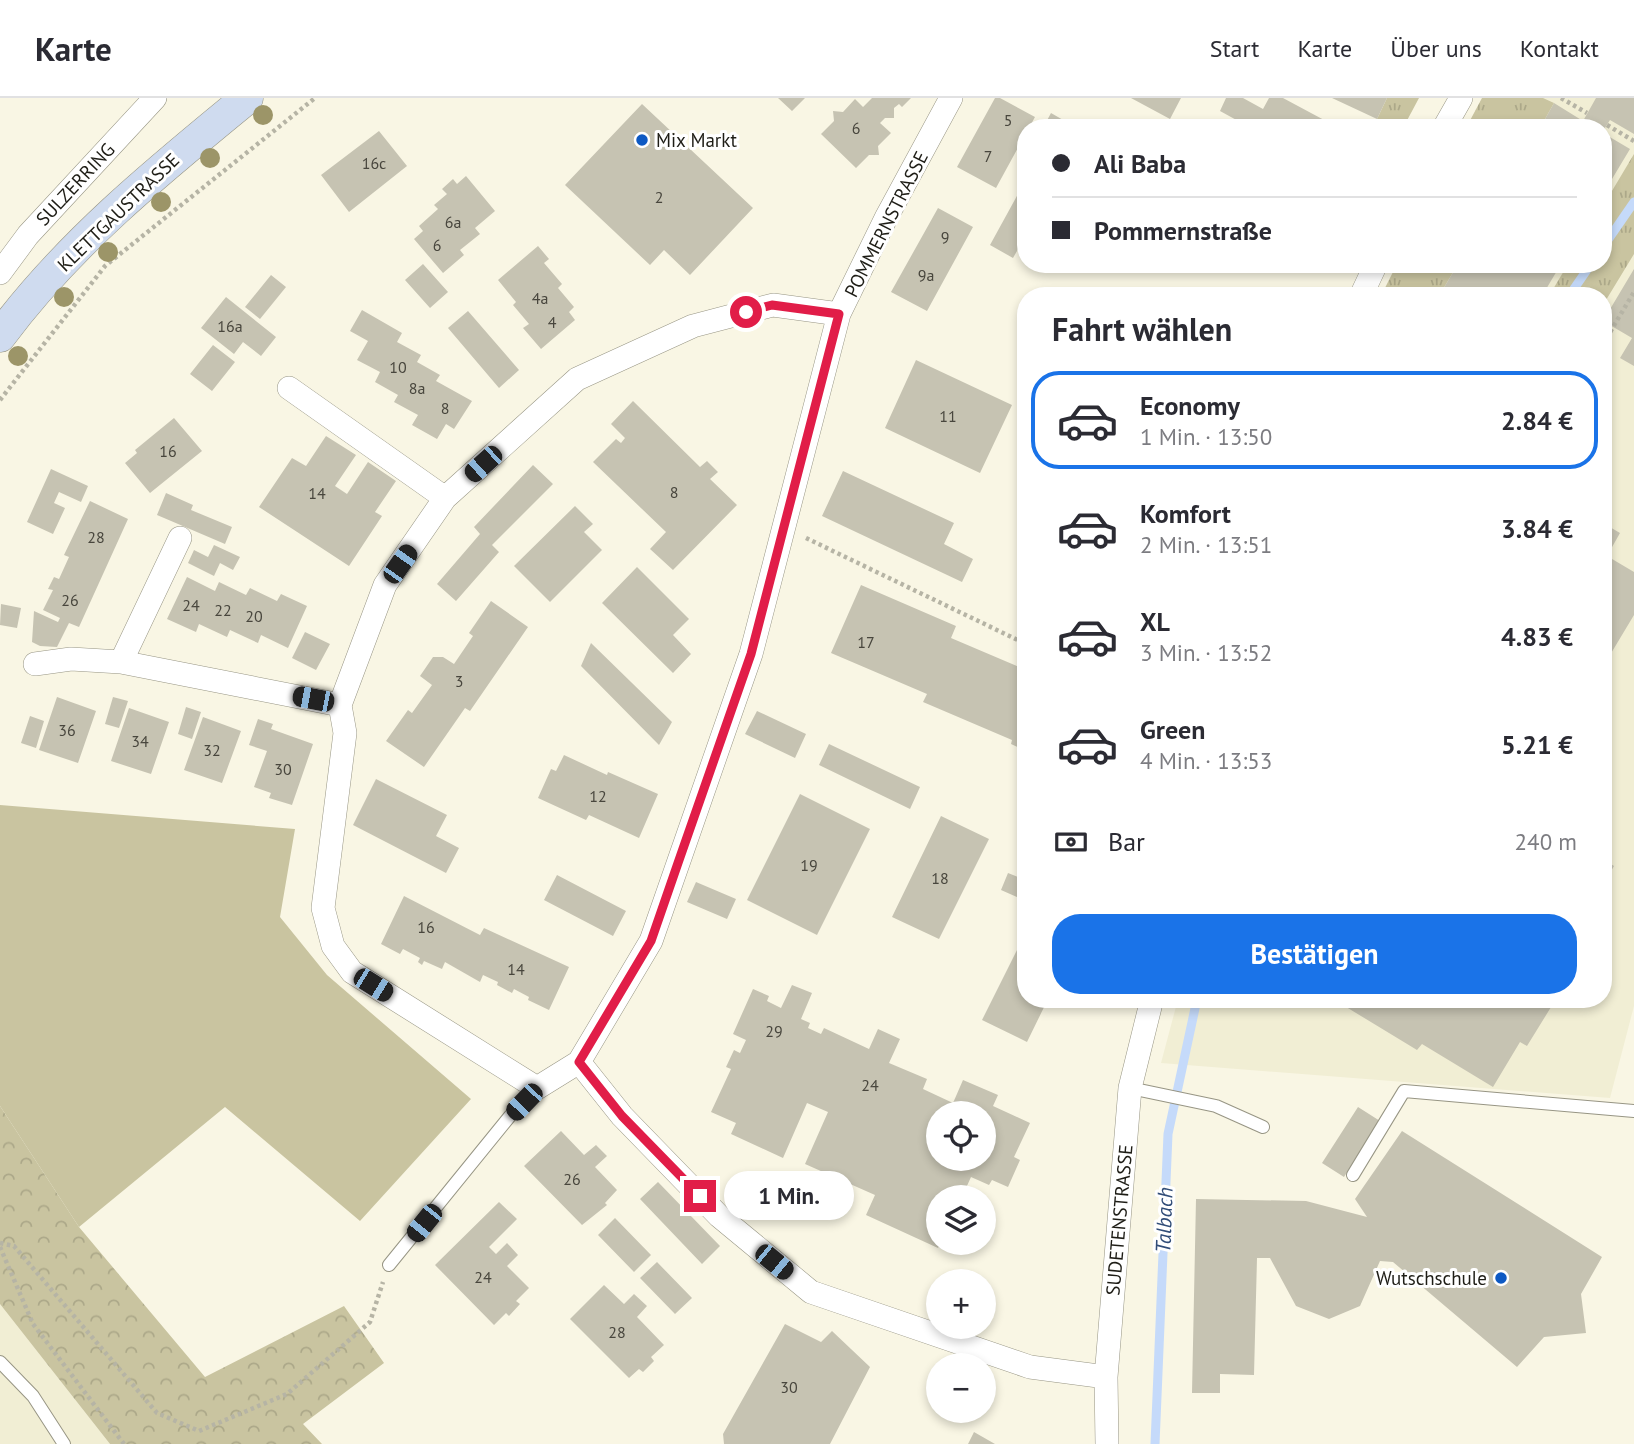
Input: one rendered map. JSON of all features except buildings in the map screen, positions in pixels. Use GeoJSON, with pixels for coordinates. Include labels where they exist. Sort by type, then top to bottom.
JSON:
{"type":"FeatureCollection","features":[{"type":"Feature","properties":{"kind":"main road","name":"KLETTGAUSTRASSE"},"geometry":{"type":"LineString","coordinates":[[0,336],[16,314],[83,241],[174,157],[247,98]]}},
{"type":"Feature","properties":{"kind":"street","name":"SULZERRING"},"geometry":{"type":"LineString","coordinates":[[0,273],[28,235],[155,98]]}},
{"type":"Feature","properties":{"kind":"street","name":"POMMERNSTRASSE"},"geometry":{"type":"LineString","coordinates":[[537,1088],[579,1062],[651,941],[751,654],[839,314],[886,218],[951,98]]}},
{"type":"Feature","properties":{"kind":"street"},"geometry":{"type":"LineString","coordinates":[[1449,119],[1461,98]]}},
{"type":"Feature","properties":{"kind":"street"},"geometry":{"type":"LineString","coordinates":[[537,1088],[352,972],[333,946],[323,908],[345,733],[340,705],[385,585],[445,498],[577,379],[693,326],[772,305],[839,314]]}},
{"type":"Feature","properties":{"kind":"street"},"geometry":{"type":"LineString","coordinates":[[289,388],[445,498]]}},
{"type":"Feature","properties":{"kind":"street"},"geometry":{"type":"LineString","coordinates":[[121,662],[180,538]]}},
{"type":"Feature","properties":{"kind":"street"},"geometry":{"type":"LineString","coordinates":[[35,664],[71,659],[121,662],[340,705]]}},
{"type":"Feature","properties":{"kind":"street","name":"SUDETENSTRASSE"},"geometry":{"type":"LineString","coordinates":[[1107,1444],[1106,1377],[1130,1088],[1150,1008]]}},
{"type":"Feature","properties":{"kind":"street"},"geometry":{"type":"LineString","coordinates":[[579,1062],[622,1116],[719,1216],[811,1292],[1030,1367],[1106,1377]]}},
{"type":"Feature","properties":{"kind":"lane"},"geometry":{"type":"LineString","coordinates":[[389,1265],[510,1116],[537,1088]]}},
{"type":"Feature","properties":{"kind":"lane"},"geometry":{"type":"LineString","coordinates":[[1130,1088],[1216,1106],[1264,1126]]}},
{"type":"Feature","properties":{"kind":"lane"},"geometry":{"type":"LineString","coordinates":[[1353,1175],[1404,1091],[1634,1111]]}},
{"type":"Feature","properties":{"kind":"lane"},"geometry":{"type":"LineString","coordinates":[[0,1362],[33,1396],[64,1444]]}},
{"type":"Feature","properties":{"kind":"path"},"geometry":{"type":"LineString","coordinates":[[0,400],[105,266],[315,98]]}},
{"type":"Feature","properties":{"kind":"path"},"geometry":{"type":"LineString","coordinates":[[1561,98],[1587,113]]}},
{"type":"Feature","properties":{"kind":"path"},"geometry":{"type":"LineString","coordinates":[[1612,128],[1634,141]]}},
{"type":"Feature","properties":{"kind":"path"},"geometry":{"type":"LineString","coordinates":[[1612,329],[1634,292]]}},
{"type":"Feature","properties":{"kind":"path"},"geometry":{"type":"LineString","coordinates":[[784,528],[1017,640]]}},
{"type":"Feature","properties":{"kind":"path"},"geometry":{"type":"LineString","coordinates":[[124,1444],[33,1324],[0,1245],[14,1246],[157,1413],[199,1431],[287,1394],[370,1322],[389,1265]]}},
{"type":"Feature","properties":{"kind":"shaded area"},"geometry":{"type":"Polygon","coordinates":[[[1483,98],[1634,98],[1634,1006],[1610,1098],[1161,1063],[1176,1008],[1612,1008],[1612,287],[1386,287],[1392,273],[1612,273],[1612,119],[1472,119],[1483,98]]]}},
{"type":"Feature","properties":{"kind":"shaded area"},"geometry":{"type":"Polygon","coordinates":[[[0,1304],[110,1444],[0,1444],[0,1304]]]}},
{"type":"Feature","properties":{"kind":"green space"},"geometry":{"type":"Polygon","coordinates":[[[1387,98],[1419,98],[1408,119],[1377,119],[1387,98]]]}},
{"type":"Feature","properties":{"kind":"green space"},"geometry":{"type":"Polygon","coordinates":[[[1482,98],[1543,98],[1554,103],[1545,119],[1471,119],[1482,98]]]}},
{"type":"Feature","properties":{"kind":"green space"},"geometry":{"type":"Polygon","coordinates":[[[1634,154],[1634,254],[1612,290],[1612,287],[1554,287],[1563,273],[1612,273],[1612,191],[1634,154]]]}},
{"type":"Feature","properties":{"kind":"green space"},"geometry":{"type":"Polygon","coordinates":[[[1392,273],[1453,273],[1444,287],[1386,287],[1392,273]]]}},
{"type":"Feature","properties":{"kind":"green space"},"geometry":{"type":"Polygon","coordinates":[[[0,805],[295,829],[280,917],[327,975],[471,1099],[360,1221],[225,1107],[79,1227],[0,1106],[0,805]]]}},
{"type":"Feature","properties":{"kind":"green space"},"geometry":{"type":"Polygon","coordinates":[[[0,1106],[79,1227],[205,1377],[344,1306],[384,1363],[303,1424],[322,1444],[110,1444],[0,1304],[0,1106]]]}},
{"type":"Feature","properties":{"kind":"waterway","name":"Talbach"},"geometry":{"type":"LineString","coordinates":[[1612,234],[1634,202]]}},
{"type":"Feature","properties":{"kind":"waterway","name":"Talbach"},"geometry":{"type":"LineString","coordinates":[[1575,287],[1585,273]]}},
{"type":"Feature","properties":{"kind":"waterway","name":"Talbach"},"geometry":{"type":"LineString","coordinates":[[1155,1444],[1168,1134],[1195,1008]]}},
{"type":"Feature","properties":{"kind":"place","name":"Mix Markt"},"geometry":{"type":"Point","coordinates":[642,140]}},
{"type":"Feature","properties":{"kind":"place","name":"Wutschschule"},"geometry":{"type":"Point","coordinates":[1501,1278]}},
{"type":"Feature","properties":{"kind":"route"},"geometry":{"type":"LineString","coordinates":[[700,1196],[622,1116],[579,1062],[651,941],[751,654],[839,314],[772,305],[746,312]]}}]}
